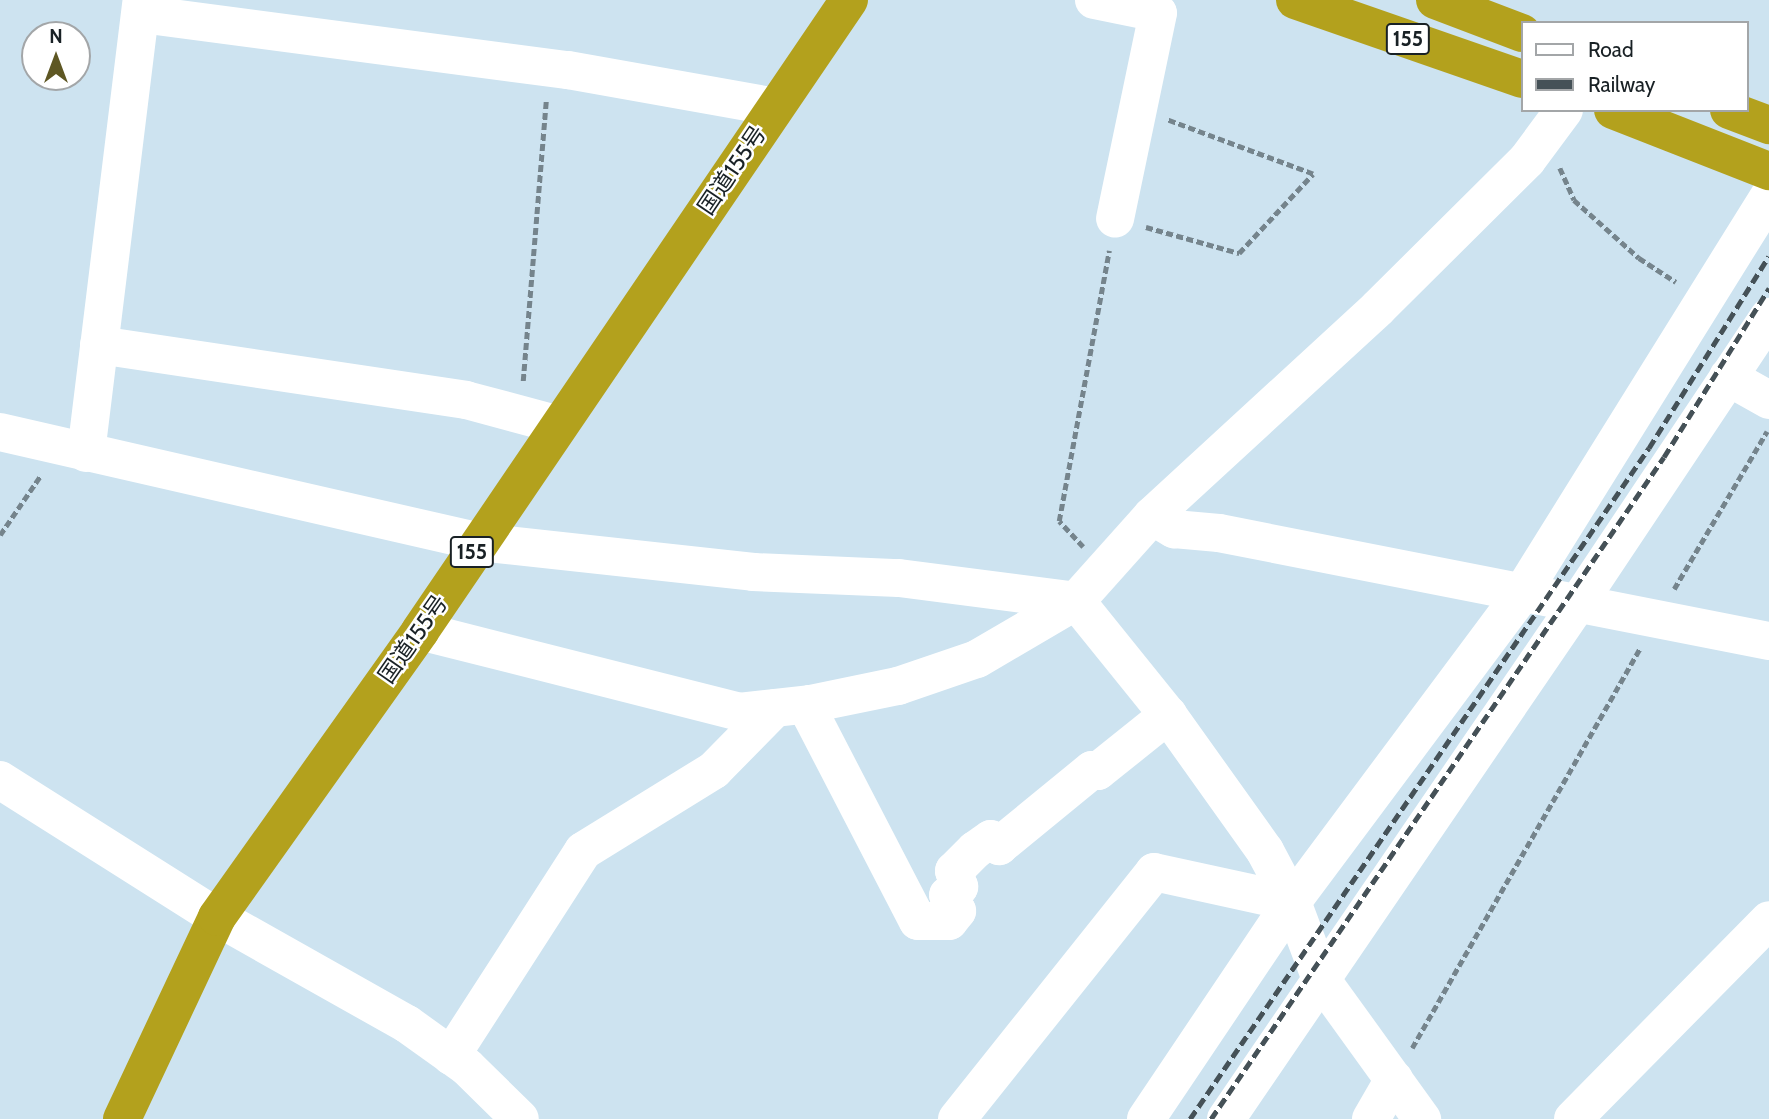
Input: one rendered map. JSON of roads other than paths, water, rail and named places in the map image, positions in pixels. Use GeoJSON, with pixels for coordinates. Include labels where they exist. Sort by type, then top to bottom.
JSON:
{"type":"FeatureCollection","features":[{"type":"Feature","properties":{"kind":"highway","name":"国道155号"},"geometry":{"type":"LineString","coordinates":[[122,1119],[217,917],[420,631],[849,0]]}},
{"type":"Feature","properties":{"kind":"highway","name":"155"},"geometry":{"type":"LineString","coordinates":[[1295,0],[1520,78]]}},
{"type":"Feature","properties":{"kind":"highway","name":"155"},"geometry":{"type":"LineString","coordinates":[[1435,0],[1520,32]]}},
{"type":"Feature","properties":{"kind":"highway"},"geometry":{"type":"LineString","coordinates":[[1618,112],[1769,171]]}},
{"type":"Feature","properties":{"kind":"highway"},"geometry":{"type":"LineString","coordinates":[[1734,112],[1769,125]]}},
{"type":"Feature","properties":{"kind":"street"},"geometry":{"type":"LineString","coordinates":[[1094,0],[1158,13],[1115,219]]}},
{"type":"Feature","properties":{"kind":"street"},"geometry":{"type":"LineString","coordinates":[[73,450],[99,345],[141,7],[549,68],[776,107]]}},
{"type":"Feature","properties":{"kind":"street"},"geometry":{"type":"LineString","coordinates":[[420,631],[739,712],[792,706],[898,686],[977,659],[1076,601],[1152,516],[1378,308],[1527,160],[1555,122]]}},
{"type":"Feature","properties":{"kind":"street"},"geometry":{"type":"LineString","coordinates":[[1146,1119],[1292,902],[1522,593],[1769,196]]}},
{"type":"Feature","properties":{"kind":"street"},"geometry":{"type":"LineString","coordinates":[[1226,1119],[1578,604],[1769,317]]}},
{"type":"Feature","properties":{"kind":"street"},"geometry":{"type":"LineString","coordinates":[[99,345],[466,400],[559,425]]}},
{"type":"Feature","properties":{"kind":"street"},"geometry":{"type":"LineString","coordinates":[[1728,377],[1769,400]]}},
{"type":"Feature","properties":{"kind":"street"},"geometry":{"type":"LineString","coordinates":[[0,432],[479,542],[753,572],[899,578],[1076,601],[1168,715],[1265,851],[1292,902],[1321,979],[1422,1119]]}},
{"type":"Feature","properties":{"kind":"street"},"geometry":{"type":"LineString","coordinates":[[1152,516],[1174,529],[1219,533],[1769,641]]}},
{"type":"Feature","properties":{"kind":"street"},"geometry":{"type":"LineString","coordinates":[[792,706],[811,715],[918,922],[949,922],[957,911],[948,895],[959,887],[954,871],[975,850],[991,839],[999,846],[1092,770],[1098,771],[1168,715]]}},
{"type":"Feature","properties":{"kind":"street"},"geometry":{"type":"LineString","coordinates":[[451,1056],[583,851],[714,770],[792,706]]}},
{"type":"Feature","properties":{"kind":"street"},"geometry":{"type":"LineString","coordinates":[[0,779],[217,917],[407,1024],[451,1056],[520,1119]]}},
{"type":"Feature","properties":{"kind":"street"},"geometry":{"type":"LineString","coordinates":[[957,1119],[1154,872],[1292,902]]}},
{"type":"Feature","properties":{"kind":"street"},"geometry":{"type":"LineString","coordinates":[[1573,1119],[1769,920]]}},
{"type":"Feature","properties":{"kind":"street"},"geometry":{"type":"LineString","coordinates":[[1371,1119],[1395,1079]]}},
{"type":"Feature","properties":{"kind":"railway"},"geometry":{"type":"LineString","coordinates":[[1190,1119],[1649,448],[1769,256]]}},
{"type":"Feature","properties":{"kind":"railway"},"geometry":{"type":"LineString","coordinates":[[1211,1119],[1664,457],[1769,288]]}}]}
